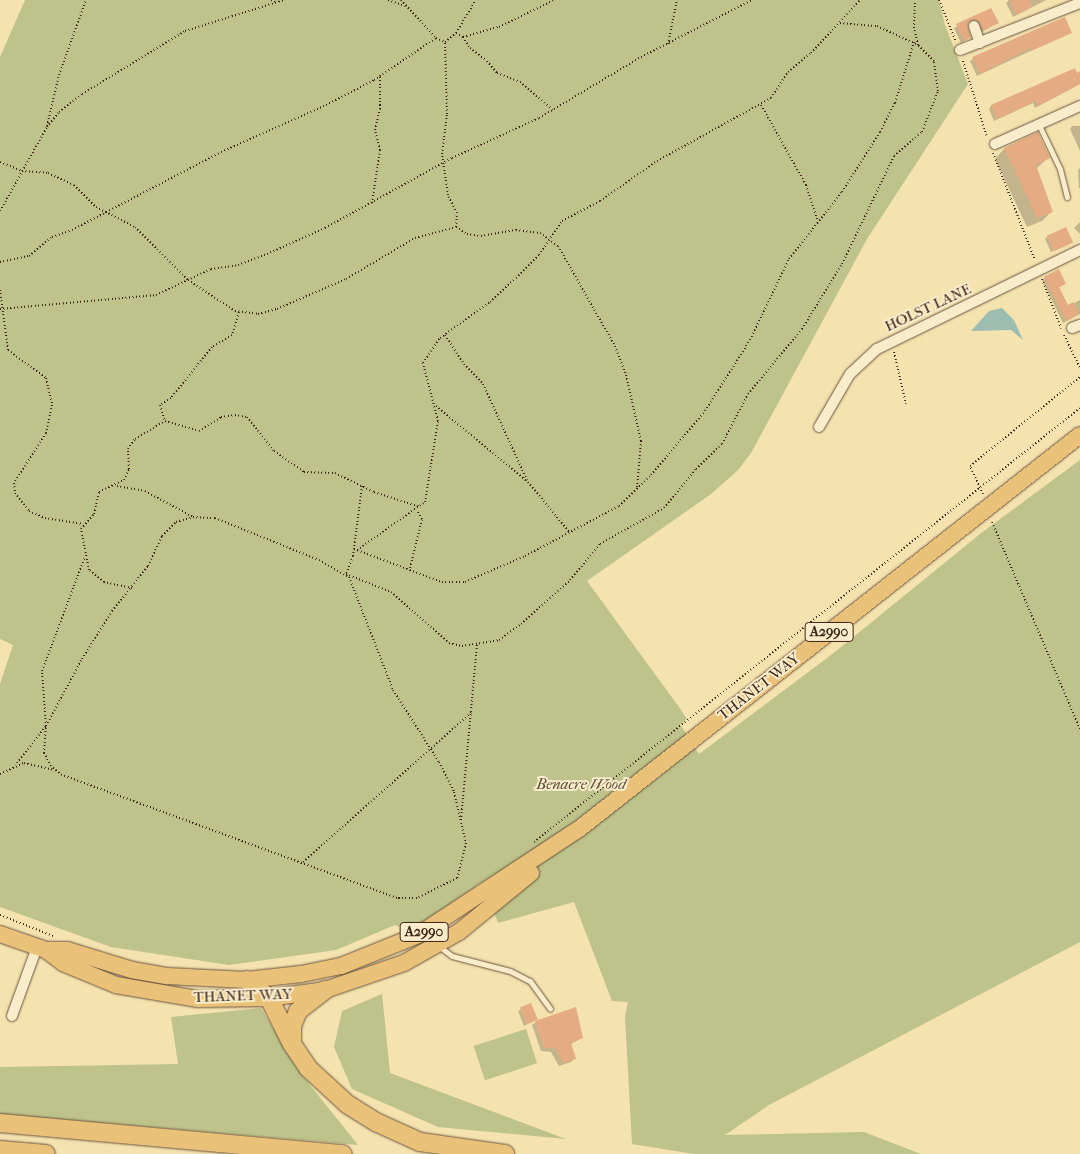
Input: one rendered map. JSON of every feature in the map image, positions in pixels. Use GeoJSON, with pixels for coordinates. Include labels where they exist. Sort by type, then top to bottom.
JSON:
{"type":"FeatureCollection","features":[{"type":"Feature","properties":{"kind":"highway"},"geometry":{"type":"LineString","coordinates":[[247,980],[270,998],[292,1044],[320,1081],[347,1104],[378,1123],[420,1142],[505,1154]]}},
{"type":"Feature","properties":{"kind":"highway"},"geometry":{"type":"LineString","coordinates":[[292,1044],[292,1026],[298,1011],[325,990]]}},
{"type":"Feature","properties":{"kind":"highway"},"geometry":{"type":"LineString","coordinates":[[0,1123],[343,1154]]}},
{"type":"Feature","properties":{"kind":"highway"},"geometry":{"type":"LineString","coordinates":[[0,1150],[46,1154]]}},
{"type":"Feature","properties":{"kind":"main road","name":"THANET WAY"},"geometry":{"type":"LineString","coordinates":[[46,944],[63,963],[95,979],[150,993],[197,999],[270,998],[325,990],[392,968],[438,945],[499,901],[579,829],[1080,435]]}},
{"type":"Feature","properties":{"kind":"main road","name":"THANET WAY"},"geometry":{"type":"LineString","coordinates":[[0,934],[46,944],[132,970],[167,976],[247,980],[322,970],[398,945],[459,911],[579,829]]}},
{"type":"Feature","properties":{"kind":"street"},"geometry":{"type":"LineString","coordinates":[[959,49],[980,43],[1080,3]]}},
{"type":"Feature","properties":{"kind":"street"},"geometry":{"type":"LineString","coordinates":[[974,26],[980,43]]}},
{"type":"Feature","properties":{"kind":"street"},"geometry":{"type":"LineString","coordinates":[[995,144],[1080,106]]}},
{"type":"Feature","properties":{"kind":"street","name":"HOLST LANE"},"geometry":{"type":"LineString","coordinates":[[819,427],[850,374],[862,360],[892,342],[1080,250]]}},
{"type":"Feature","properties":{"kind":"street"},"geometry":{"type":"LineString","coordinates":[[12,1016],[46,944]]}},
{"type":"Feature","properties":{"kind":"lane"},"geometry":{"type":"LineString","coordinates":[[1039,125],[1060,169],[1067,197]]}},
{"type":"Feature","properties":{"kind":"lane"},"geometry":{"type":"LineString","coordinates":[[438,945],[452,956],[510,971],[530,981],[550,1009]]}},
{"type":"Feature","properties":{"kind":"path"},"geometry":{"type":"LineString","coordinates":[[47,127],[59,75],[86,0]]}},
{"type":"Feature","properties":{"kind":"path"},"geometry":{"type":"LineString","coordinates":[[271,0],[276,2]]}},
{"type":"Feature","properties":{"kind":"path"},"geometry":{"type":"LineString","coordinates":[[0,211],[47,127],[59,112],[82,94],[185,31],[284,0]]}},
{"type":"Feature","properties":{"kind":"path"},"geometry":{"type":"LineString","coordinates":[[388,0],[407,7]]}},
{"type":"Feature","properties":{"kind":"path"},"geometry":{"type":"LineString","coordinates":[[401,0],[436,38],[445,42]]}},
{"type":"Feature","properties":{"kind":"path"},"geometry":{"type":"LineString","coordinates":[[445,42],[456,33],[476,0]]}},
{"type":"Feature","properties":{"kind":"path"},"geometry":{"type":"LineString","coordinates":[[463,37],[516,21],[554,0]]}},
{"type":"Feature","properties":{"kind":"path"},"geometry":{"type":"LineString","coordinates":[[668,44],[677,0]]}},
{"type":"Feature","properties":{"kind":"path"},"geometry":{"type":"LineString","coordinates":[[1,309],[156,295],[211,269],[238,265],[267,254],[372,203],[443,163],[553,110],[668,44],[752,0]]}},
{"type":"Feature","properties":{"kind":"path"},"geometry":{"type":"LineString","coordinates":[[356,550],[420,507],[430,486],[438,421],[436,406],[423,363],[445,335],[490,302],[516,278],[539,255],[562,222],[600,201],[650,165],[771,98],[788,72],[840,24],[860,0]]}},
{"type":"Feature","properties":{"kind":"path"},"geometry":{"type":"LineString","coordinates":[[914,0],[918,45]]}},
{"type":"Feature","properties":{"kind":"path"},"geometry":{"type":"LineString","coordinates":[[939,0],[959,49],[990,146],[1039,271],[1080,368]]}},
{"type":"Feature","properties":{"kind":"path"},"geometry":{"type":"LineString","coordinates":[[0,774],[17,764],[46,726],[82,659],[112,611],[148,566],[162,536],[176,522],[192,517],[215,518],[236,525],[391,592],[449,643],[462,646],[499,640],[522,624],[570,580],[600,544],[664,508],[696,469],[722,444],[748,394],[802,329],[842,264],[894,156],[922,132],[938,91],[934,61],[914,42],[877,26],[840,24]]}},
{"type":"Feature","properties":{"kind":"path"},"geometry":{"type":"LineString","coordinates":[[456,33],[463,37],[470,48],[497,73],[520,82],[553,110]]}},
{"type":"Feature","properties":{"kind":"path"},"geometry":{"type":"LineString","coordinates":[[0,262],[29,256],[52,237],[380,76],[436,38]]}},
{"type":"Feature","properties":{"kind":"path"},"geometry":{"type":"LineString","coordinates":[[445,42],[447,114],[443,163],[448,195],[457,213],[456,227]]}},
{"type":"Feature","properties":{"kind":"path"},"geometry":{"type":"LineString","coordinates":[[356,550],[410,568],[442,582],[465,582],[570,533],[619,506],[637,489],[705,411],[750,340],[789,259],[842,192],[880,132],[895,102],[914,42]]}},
{"type":"Feature","properties":{"kind":"path"},"geometry":{"type":"LineString","coordinates":[[372,203],[380,150],[376,130],[380,109],[380,76]]}},
{"type":"Feature","properties":{"kind":"path"},"geometry":{"type":"LineString","coordinates":[[761,105],[806,185],[818,220]]}},
{"type":"Feature","properties":{"kind":"path"},"geometry":{"type":"LineString","coordinates":[[0,162],[22,171],[48,174],[63,179],[104,212],[135,227],[188,280],[239,312],[258,314],[277,309],[346,279],[415,238],[456,227],[467,234],[523,230],[550,237],[615,346],[626,375],[641,441],[637,489]]}},
{"type":"Feature","properties":{"kind":"path"},"geometry":{"type":"LineString","coordinates":[[0,290],[1,309],[8,350],[46,378],[52,404],[46,433],[14,483],[15,493],[29,511],[45,518],[82,524],[94,514],[99,492],[117,486],[145,491],[192,517]]}},
{"type":"Feature","properties":{"kind":"path"},"geometry":{"type":"LineString","coordinates":[[165,421],[160,405],[171,398],[212,347],[232,335],[239,312]]}},
{"type":"Feature","properties":{"kind":"path"},"geometry":{"type":"LineString","coordinates":[[445,335],[464,364],[483,384],[528,482]]}},
{"type":"Feature","properties":{"kind":"path"},"geometry":{"type":"LineString","coordinates":[[892,342],[906,404]]}},
{"type":"Feature","properties":{"kind":"path"},"geometry":{"type":"LineString","coordinates":[[1080,377],[970,466],[981,488],[987,508],[1080,729]]}},
{"type":"Feature","properties":{"kind":"path"},"geometry":{"type":"LineString","coordinates":[[436,406],[528,482],[570,533]]}},
{"type":"Feature","properties":{"kind":"path"},"geometry":{"type":"LineString","coordinates":[[531,844],[1080,408]]}},
{"type":"Feature","properties":{"kind":"path"},"geometry":{"type":"LineString","coordinates":[[117,486],[129,469],[128,449],[135,438],[165,421],[199,431],[220,418],[235,415],[248,418],[274,450],[304,472],[335,473],[362,486],[420,507]]}},
{"type":"Feature","properties":{"kind":"path"},"geometry":{"type":"LineString","coordinates":[[17,764],[57,771],[397,898],[417,898],[457,878],[466,843],[454,792],[431,750],[393,690],[346,574],[356,550],[362,486]]}},
{"type":"Feature","properties":{"kind":"path"},"geometry":{"type":"LineString","coordinates":[[410,568],[422,519],[416,510]]}},
{"type":"Feature","properties":{"kind":"path"},"geometry":{"type":"LineString","coordinates":[[57,771],[44,752],[46,726],[42,671],[84,559],[82,524]]}},
{"type":"Feature","properties":{"kind":"path"},"geometry":{"type":"LineString","coordinates":[[84,559],[95,577],[115,586],[132,588]]}},
{"type":"Feature","properties":{"kind":"path"},"geometry":{"type":"LineString","coordinates":[[460,823],[477,645]]}},
{"type":"Feature","properties":{"kind":"path"},"geometry":{"type":"LineString","coordinates":[[303,862],[471,713]]}},
{"type":"Feature","properties":{"kind":"path"},"geometry":{"type":"LineString","coordinates":[[0,915],[46,944]]}},
{"type":"Feature","properties":{"kind":"green space","name":"Benacre Wood"},"geometry":{"type":"Polygon","coordinates":[[[25,0],[939,0],[945,25],[968,84],[867,239],[751,453],[738,470],[711,494],[587,581],[687,719],[680,724],[699,754],[835,652],[980,534],[1080,460],[1080,942],[769,1105],[725,1135],[864,1132],[921,1154],[694,1154],[632,1144],[625,1016],[628,1002],[612,1001],[574,902],[498,923],[482,882],[439,913],[408,930],[395,925],[336,950],[229,965],[111,947],[0,907],[0,684],[13,645],[0,639],[0,57],[25,0]]]}},
{"type":"Feature","properties":{"kind":"green space"},"geometry":{"type":"Polygon","coordinates":[[[382,994],[390,1073],[566,1139],[438,1127],[352,1089],[334,1047],[342,1011],[382,994]]]}},
{"type":"Feature","properties":{"kind":"green space"},"geometry":{"type":"Polygon","coordinates":[[[261,1008],[298,1070],[358,1145],[0,1114],[0,1067],[178,1064],[171,1017],[261,1008]]]}},
{"type":"Feature","properties":{"kind":"green space"},"geometry":{"type":"Polygon","coordinates":[[[526,1029],[537,1063],[485,1080],[474,1046],[526,1029]]]}},
{"type":"Feature","properties":{"kind":"shaded area"},"geometry":{"type":"Polygon","coordinates":[[[1002,308],[1014,320],[1023,340],[1011,330],[971,331],[989,311],[1002,308]]]}},
{"type":"Feature","properties":{"kind":"building"},"geometry":{"type":"Polygon","coordinates":[[[1009,0],[1029,0],[1032,7],[1016,15],[1009,0]]]}},
{"type":"Feature","properties":{"kind":"building"},"geometry":{"type":"Polygon","coordinates":[[[991,8],[999,23],[983,31],[979,21],[971,20],[967,25],[971,37],[964,41],[956,24],[991,8]]]}},
{"type":"Feature","properties":{"kind":"building"},"geometry":{"type":"Polygon","coordinates":[[[1065,17],[1072,33],[1031,51],[1030,48],[980,74],[972,57],[1065,17]]]}},
{"type":"Feature","properties":{"kind":"building"},"geometry":{"type":"Polygon","coordinates":[[[1075,68],[1077,73],[1080,71],[1080,84],[1038,106],[1036,101],[997,119],[991,105],[1075,68]]]}},
{"type":"Feature","properties":{"kind":"building"},"geometry":{"type":"Polygon","coordinates":[[[1038,132],[1050,158],[1036,165],[1053,212],[1037,218],[1004,148],[1038,132]]]}},
{"type":"Feature","properties":{"kind":"building"},"geometry":{"type":"Polygon","coordinates":[[[1066,227],[1073,242],[1054,251],[1047,236],[1066,227]]]}},
{"type":"Feature","properties":{"kind":"building"},"geometry":{"type":"Polygon","coordinates":[[[1059,269],[1066,284],[1059,287],[1068,305],[1073,302],[1079,314],[1066,321],[1044,277],[1059,269]]]}},
{"type":"Feature","properties":{"kind":"building"},"geometry":{"type":"Polygon","coordinates":[[[531,1003],[538,1020],[527,1024],[520,1007],[531,1003]]]}},
{"type":"Feature","properties":{"kind":"building"},"geometry":{"type":"Polygon","coordinates":[[[576,1007],[583,1038],[571,1043],[576,1059],[563,1063],[555,1048],[544,1048],[535,1021],[576,1007]]]}}]}
